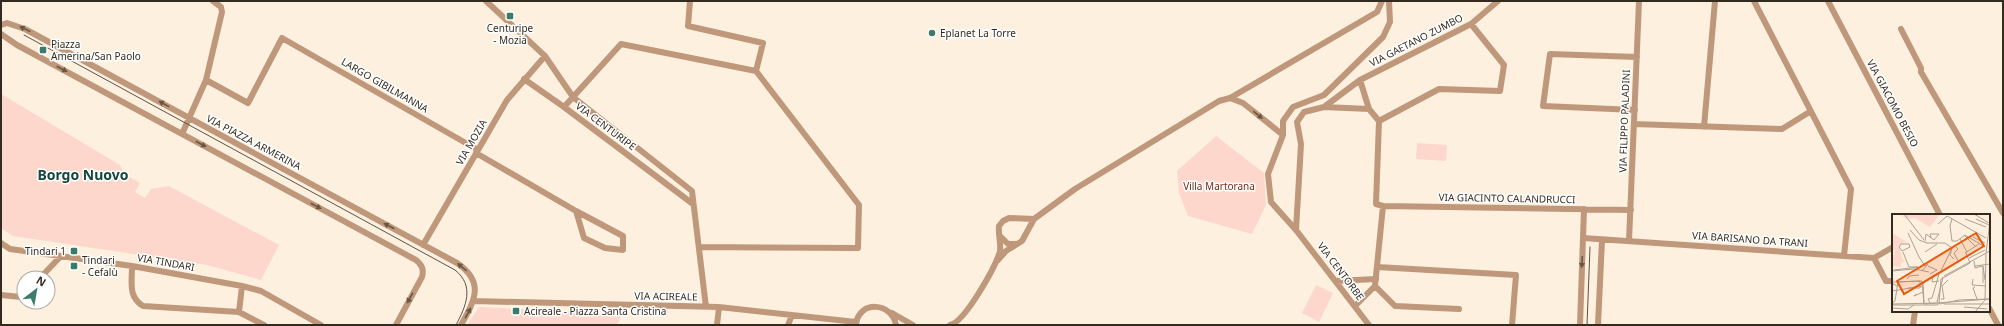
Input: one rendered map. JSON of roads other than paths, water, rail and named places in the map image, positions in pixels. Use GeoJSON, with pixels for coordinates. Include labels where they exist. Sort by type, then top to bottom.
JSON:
{"type":"FeatureCollection","features":[{"type":"Feature","properties":{"kind":"street"},"geometry":{"type":"LineString","coordinates":[[182,134],[190,119],[206,80],[222,12],[221,7],[213,1]]}},
{"type":"Feature","properties":{"kind":"street","name":"VIA CENTURIPE"},"geometry":{"type":"LineString","coordinates":[[486,1],[545,56],[573,97],[564,107],[693,204]]}},
{"type":"Feature","properties":{"kind":"street"},"geometry":{"type":"LineString","coordinates":[[690,1],[688,26],[763,43],[756,71]]}},
{"type":"Feature","properties":{"kind":"street"},"geometry":{"type":"LineString","coordinates":[[950,325],[965,313],[997,261],[1006,251],[1022,241],[1034,219],[1075,189],[1219,101],[1230,98],[1377,12],[1382,1]]}},
{"type":"Feature","properties":{"kind":"street","name":"VIA CENTORBE"},"geometry":{"type":"LineString","coordinates":[[1369,325],[1296,230],[1271,202],[1268,174],[1283,135],[1283,121],[1293,107],[1324,95],[1383,37],[1390,22],[1389,1]]}},
{"type":"Feature","properties":{"kind":"street","name":"VIA GAETANO ZUMBO"},"geometry":{"type":"LineString","coordinates":[[1324,107],[1360,80],[1471,24],[1498,1]]}},
{"type":"Feature","properties":{"kind":"street","name":"VIA FILIPPO PALADINI"},"geometry":{"type":"LineString","coordinates":[[1629,241],[1639,1]]}},
{"type":"Feature","properties":{"kind":"street"},"geometry":{"type":"LineString","coordinates":[[1704,127],[1715,1]]}},
{"type":"Feature","properties":{"kind":"street"},"geometry":{"type":"LineString","coordinates":[[1754,1],[1851,189],[1844,256]]}},
{"type":"Feature","properties":{"kind":"street","name":"VIA GIACOMO BESIO"},"geometry":{"type":"LineString","coordinates":[[1828,1],[1939,214]]}},
{"type":"Feature","properties":{"kind":"street","name":"VIA PIAZZA ARMERINA"},"geometry":{"type":"LineString","coordinates":[[1,25],[7,23],[25,29],[464,268],[473,280],[475,288],[474,301]]}},
{"type":"Feature","properties":{"kind":"street"},"geometry":{"type":"LineString","coordinates":[[1379,122],[1439,88],[1500,91],[1504,65],[1471,24]]}},
{"type":"Feature","properties":{"kind":"street"},"geometry":{"type":"LineString","coordinates":[[1901,29],[1921,68],[1921,72],[2003,213]]}},
{"type":"Feature","properties":{"kind":"street"},"geometry":{"type":"LineString","coordinates":[[2,37],[422,264],[422,277],[396,325]]}},
{"type":"Feature","properties":{"kind":"street","name":"LARGO GIBILMANNA"},"geometry":{"type":"LineString","coordinates":[[206,80],[248,103],[282,38],[477,151],[576,211],[623,236],[623,250],[605,248],[584,238],[576,211]]}},
{"type":"Feature","properties":{"kind":"street"},"geometry":{"type":"LineString","coordinates":[[699,247],[858,248],[860,205],[756,71],[621,44],[573,97],[692,192],[706,306]]}},
{"type":"Feature","properties":{"kind":"street"},"geometry":{"type":"LineString","coordinates":[[1635,110],[1543,106],[1550,54],[1637,57]]}},
{"type":"Feature","properties":{"kind":"street","name":"VIA MOZIA"},"geometry":{"type":"LineString","coordinates":[[423,245],[506,100],[545,56]]}},
{"type":"Feature","properties":{"kind":"street"},"geometry":{"type":"LineString","coordinates":[[524,79],[564,107]]}},
{"type":"Feature","properties":{"kind":"street"},"geometry":{"type":"LineString","coordinates":[[1355,306],[1376,282],[1383,206],[1376,204],[1379,122],[1369,108],[1360,80]]}},
{"type":"Feature","properties":{"kind":"street"},"geometry":{"type":"LineString","coordinates":[[1230,98],[1243,103],[1283,135]]}},
{"type":"Feature","properties":{"kind":"street"},"geometry":{"type":"LineString","coordinates":[[1296,230],[1301,144],[1297,122],[1304,112],[1324,107],[1369,108]]}},
{"type":"Feature","properties":{"kind":"street"},"geometry":{"type":"LineString","coordinates":[[1634,124],[1782,129],[1811,111]]}},
{"type":"Feature","properties":{"kind":"street","name":"VIA GIACINTO CALANDRUCCI"},"geometry":{"type":"LineString","coordinates":[[1383,206],[1631,210]]}},
{"type":"Feature","properties":{"kind":"street"},"geometry":{"type":"LineString","coordinates":[[1580,325],[1584,209]]}},
{"type":"Feature","properties":{"kind":"street"},"geometry":{"type":"LineString","coordinates":[[997,261],[1001,242],[999,226],[1003,221],[1009,218],[1034,219]]}},
{"type":"Feature","properties":{"kind":"street"},"geometry":{"type":"LineString","coordinates":[[1015,219],[1022,222],[1025,235]]}},
{"type":"Feature","properties":{"kind":"street"},"geometry":{"type":"LineString","coordinates":[[999,233],[1002,240],[1008,244],[1016,244]]}},
{"type":"Feature","properties":{"kind":"street","name":"VIA BARISANO DA TRANI"},"geometry":{"type":"LineString","coordinates":[[1584,238],[1874,258]]}},
{"type":"Feature","properties":{"kind":"street"},"geometry":{"type":"LineString","coordinates":[[1598,325],[1602,240]]}},
{"type":"Feature","properties":{"kind":"street","name":"VIA TINDARI"},"geometry":{"type":"LineString","coordinates":[[1,243],[10,249],[132,266],[242,286],[261,291],[321,325]]}},
{"type":"Feature","properties":{"kind":"street"},"geometry":{"type":"LineString","coordinates":[[1892,248],[1874,258],[1886,280],[1892,280]]}},
{"type":"Feature","properties":{"kind":"street"},"geometry":{"type":"LineString","coordinates":[[48,270],[61,256]]}},
{"type":"Feature","properties":{"kind":"street"},"geometry":{"type":"LineString","coordinates":[[132,266],[131,292],[135,301],[143,306],[239,312],[264,325]]}},
{"type":"Feature","properties":{"kind":"street"},"geometry":{"type":"LineString","coordinates":[[1377,267],[1516,275],[1512,325]]}},
{"type":"Feature","properties":{"kind":"street"},"geometry":{"type":"LineString","coordinates":[[1336,281],[1376,282]]}},
{"type":"Feature","properties":{"kind":"street"},"geometry":{"type":"LineString","coordinates":[[1376,282],[1395,306],[1459,309]]}},
{"type":"Feature","properties":{"kind":"street"},"geometry":{"type":"LineString","coordinates":[[239,312],[242,286]]}},
{"type":"Feature","properties":{"kind":"street"},"geometry":{"type":"LineString","coordinates":[[1,296],[16,297]]}},
{"type":"Feature","properties":{"kind":"street"},"geometry":{"type":"LineString","coordinates":[[461,325],[474,301]]}},
{"type":"Feature","properties":{"kind":"street","name":"VIA ACIREALE"},"geometry":{"type":"LineString","coordinates":[[474,301],[706,306],[792,315],[856,324]]}},
{"type":"Feature","properties":{"kind":"street"},"geometry":{"type":"LineString","coordinates":[[856,324],[862,311],[874,306],[880,307],[913,325]]}},
{"type":"Feature","properties":{"kind":"street"},"geometry":{"type":"LineString","coordinates":[[717,325],[719,307]]}},
{"type":"Feature","properties":{"kind":"street"},"geometry":{"type":"LineString","coordinates":[[1990,310],[1998,325]]}},
{"type":"Feature","properties":{"kind":"street"},"geometry":{"type":"LineString","coordinates":[[1913,325],[1915,312]]}},
{"type":"Feature","properties":{"kind":"street"},"geometry":{"type":"LineString","coordinates":[[891,313],[896,325]]}},
{"type":"Feature","properties":{"kind":"street"},"geometry":{"type":"LineString","coordinates":[[788,325],[792,315]]}},
{"type":"Feature","properties":{"kind":"tram line"},"geometry":{"type":"LineString","coordinates":[[24,35],[455,270],[461,276],[467,289],[467,296],[463,311],[456,325]]}},
{"type":"Feature","properties":{"kind":"tram line"},"geometry":{"type":"LineString","coordinates":[[1587,325],[1590,247]]}},
{"type":"Feature","properties":{"kind":"place","name":"Centuripe - Mozia"},"geometry":{"type":"Point","coordinates":[510,16]}},
{"type":"Feature","properties":{"kind":"place","name":"Eplanet La Torre"},"geometry":{"type":"Point","coordinates":[932,33]}},
{"type":"Feature","properties":{"kind":"place","name":"Piazza Amerina/San Paolo"},"geometry":{"type":"Point","coordinates":[43,50]}},
{"type":"Feature","properties":{"kind":"place","name":"Tindari 1"},"geometry":{"type":"Point","coordinates":[74,251]}},
{"type":"Feature","properties":{"kind":"place","name":"Tindari - Cefalù"},"geometry":{"type":"Point","coordinates":[74,266]}},
{"type":"Feature","properties":{"kind":"place","name":"Acireale - Piazza Santa Cristina"},"geometry":{"type":"Point","coordinates":[516,311]}},
{"type":"Feature","properties":{"kind":"district","name":"Borgo Nuovo"},"geometry":{"type":"Point","coordinates":[83,175]}},
{"type":"Feature","properties":{"kind":"park label","name":"Villa Martorana"},"geometry":{"type":"Point","coordinates":[1219,186]}}]}
